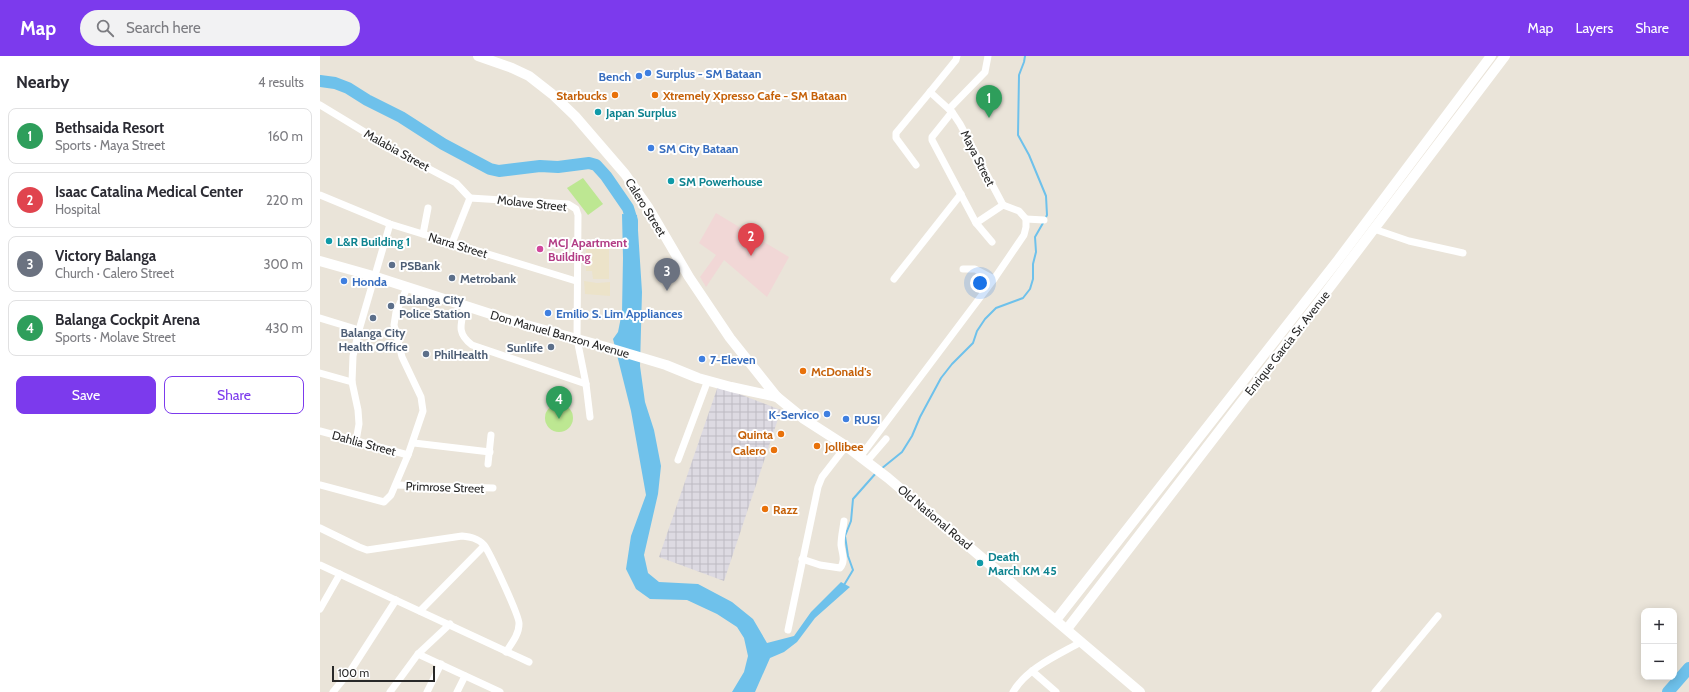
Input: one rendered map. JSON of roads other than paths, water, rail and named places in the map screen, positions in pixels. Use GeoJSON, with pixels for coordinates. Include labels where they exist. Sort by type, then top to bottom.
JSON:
{"type":"FeatureCollection","features":[{"type":"Feature","properties":{"kind":"main road","name":"Calero Street"},"geometry":{"type":"LineString","coordinates":[[478,56],[512,68],[529,76],[542,85],[575,116],[625,174],[648,207],[689,277],[730,338],[777,397]]}},
{"type":"Feature","properties":{"kind":"main road","name":"Enrique Garcia Sr. Avenue"},"geometry":{"type":"LineString","coordinates":[[1067,629],[1342,263],[1491,56]]}},
{"type":"Feature","properties":{"kind":"main road","name":"Enrique Garcia Sr. Avenue"},"geometry":{"type":"LineString","coordinates":[[1056,620],[1342,263],[1374,229],[1505,56]]}},
{"type":"Feature","properties":{"kind":"main road","name":"Don Manuel Banzon Avenue"},"geometry":{"type":"LineString","coordinates":[[320,261],[373,276],[465,306],[642,358],[708,380],[777,397]]}},
{"type":"Feature","properties":{"kind":"main road","name":"Old National Road"},"geometry":{"type":"LineString","coordinates":[[777,397],[804,419],[846,446],[870,464],[1140,692]]}},
{"type":"Feature","properties":{"kind":"street"},"geometry":{"type":"LineString","coordinates":[[916,165],[896,138],[896,133],[956,60],[957,56]]}},
{"type":"Feature","properties":{"kind":"street"},"geometry":{"type":"LineString","coordinates":[[988,56],[985,72],[950,110],[932,137],[932,140],[976,223],[992,242]]}},
{"type":"Feature","properties":{"kind":"street","name":"Maya Street"},"geometry":{"type":"LineString","coordinates":[[930,92],[950,110],[960,124],[1003,205]]}},
{"type":"Feature","properties":{"kind":"street","name":"Malabia Street"},"geometry":{"type":"LineString","coordinates":[[320,105],[401,154],[456,183],[470,198]]}},
{"type":"Feature","properties":{"kind":"street"},"geometry":{"type":"LineString","coordinates":[[894,279],[961,194]]}},
{"type":"Feature","properties":{"kind":"street","name":"Narra Street"},"geometry":{"type":"LineString","coordinates":[[320,195],[390,224],[576,281]]}},
{"type":"Feature","properties":{"kind":"street"},"geometry":{"type":"LineString","coordinates":[[452,243],[470,198]]}},
{"type":"Feature","properties":{"kind":"street","name":"Molave Street"},"geometry":{"type":"LineString","coordinates":[[470,198],[568,204],[576,209],[578,215],[576,281],[577,339],[586,384],[590,417]]}},
{"type":"Feature","properties":{"kind":"street"},"geometry":{"type":"LineString","coordinates":[[870,464],[1024,236],[1026,219],[1019,211],[1003,205],[976,223]]}},
{"type":"Feature","properties":{"kind":"street"},"geometry":{"type":"LineString","coordinates":[[423,234],[428,208]]}},
{"type":"Feature","properties":{"kind":"street"},"geometry":{"type":"LineString","coordinates":[[1026,219],[1044,220]]}},
{"type":"Feature","properties":{"kind":"street"},"geometry":{"type":"LineString","coordinates":[[356,441],[359,424],[358,410],[352,382],[353,356],[373,276],[390,224]]}},
{"type":"Feature","properties":{"kind":"street"},"geometry":{"type":"LineString","coordinates":[[1374,229],[1410,241],[1463,253]]}},
{"type":"Feature","properties":{"kind":"street"},"geometry":{"type":"LineString","coordinates":[[963,270],[975,269],[994,279]]}},
{"type":"Feature","properties":{"kind":"street","name":"Primrose Street"},"geometry":{"type":"LineString","coordinates":[[320,486],[384,502],[391,495],[396,485],[414,442],[422,411],[421,396],[402,357],[395,335],[394,324],[396,312],[407,288]]}},
{"type":"Feature","properties":{"kind":"street"},"geometry":{"type":"LineString","coordinates":[[465,306],[460,326],[461,333],[465,340],[472,346],[586,384]]}},
{"type":"Feature","properties":{"kind":"street"},"geometry":{"type":"LineString","coordinates":[[320,318],[359,330]]}},
{"type":"Feature","properties":{"kind":"street"},"geometry":{"type":"LineString","coordinates":[[320,373],[352,382]]}},
{"type":"Feature","properties":{"kind":"street"},"geometry":{"type":"LineString","coordinates":[[678,460],[708,380]]}},
{"type":"Feature","properties":{"kind":"street","name":"Dahlia Street"},"geometry":{"type":"LineString","coordinates":[[320,431],[408,455]]}},
{"type":"Feature","properties":{"kind":"street"},"geometry":{"type":"LineString","coordinates":[[488,464],[491,435]]}},
{"type":"Feature","properties":{"kind":"street"},"geometry":{"type":"LineString","coordinates":[[870,464],[886,439]]}},
{"type":"Feature","properties":{"kind":"street"},"geometry":{"type":"LineString","coordinates":[[414,442],[490,452]]}},
{"type":"Feature","properties":{"kind":"street"},"geometry":{"type":"LineString","coordinates":[[788,630],[818,486],[822,477],[846,446]]}},
{"type":"Feature","properties":{"kind":"street","name":"Primrose Street"},"geometry":{"type":"LineString","coordinates":[[396,485],[494,488]]}},
{"type":"Feature","properties":{"kind":"street"},"geometry":{"type":"LineString","coordinates":[[802,559],[820,565],[840,568],[842,566],[844,556],[841,545],[844,521]]}},
{"type":"Feature","properties":{"kind":"street"},"geometry":{"type":"LineString","coordinates":[[320,528],[367,550],[462,536],[473,537],[484,546],[517,612],[520,624],[516,636],[506,652]]}},
{"type":"Feature","properties":{"kind":"street"},"geometry":{"type":"LineString","coordinates":[[420,611],[484,546]]}},
{"type":"Feature","properties":{"kind":"street"},"geometry":{"type":"LineString","coordinates":[[320,565],[450,624],[529,662]]}},
{"type":"Feature","properties":{"kind":"street"},"geometry":{"type":"LineString","coordinates":[[320,609],[340,574]]}},
{"type":"Feature","properties":{"kind":"street"},"geometry":{"type":"LineString","coordinates":[[333,692],[351,670],[396,600]]}},
{"type":"Feature","properties":{"kind":"street"},"geometry":{"type":"LineString","coordinates":[[1375,692],[1438,616]]}},
{"type":"Feature","properties":{"kind":"street"},"geometry":{"type":"LineString","coordinates":[[390,692],[418,654],[450,624]]}},
{"type":"Feature","properties":{"kind":"street"},"geometry":{"type":"LineString","coordinates":[[1013,692],[1021,681],[1032,671],[1081,642]]}},
{"type":"Feature","properties":{"kind":"street"},"geometry":{"type":"LineString","coordinates":[[418,654],[442,664],[489,690],[500,692]]}},
{"type":"Feature","properties":{"kind":"street"},"geometry":{"type":"LineString","coordinates":[[427,692],[442,664]]}},
{"type":"Feature","properties":{"kind":"street"},"geometry":{"type":"LineString","coordinates":[[1032,671],[1056,692]]}},
{"type":"Feature","properties":{"kind":"street"},"geometry":{"type":"LineString","coordinates":[[457,692],[465,676]]}},
{"type":"Feature","properties":{"kind":"water"},"geometry":{"type":"Polygon","coordinates":[[[622,214],[637,215],[642,292],[640,366],[645,402],[654,430],[661,466],[658,494],[644,555],[648,573],[659,582],[698,584],[732,602],[753,619],[767,643],[794,636],[811,612],[841,582],[850,587],[815,618],[797,642],[784,652],[770,658],[755,692],[732,692],[744,672],[748,656],[744,638],[737,627],[717,614],[687,600],[650,599],[636,589],[626,569],[631,536],[646,495],[631,411],[613,339],[618,332],[622,312],[622,214]]]}},
{"type":"Feature","properties":{"kind":"waterway"},"geometry":{"type":"LineString","coordinates":[[1025,56],[1019,75],[1018,135],[1029,155],[1046,196],[1047,215],[1045,219]]}},
{"type":"Feature","properties":{"kind":"waterway"},"geometry":{"type":"LineString","coordinates":[[320,81],[335,83],[348,88],[367,100],[401,117],[443,144],[490,169],[499,171],[540,166],[558,167],[589,163],[596,165],[606,176],[628,208],[632,221],[632,231]]}},
{"type":"Feature","properties":{"kind":"waterway"},"geometry":{"type":"LineString","coordinates":[[881,469],[902,452],[912,436],[920,417],[941,378],[952,364],[973,343],[977,331],[985,319],[996,308],[1023,298],[1030,289],[1033,279],[1033,264],[1036,252],[1035,237],[1043,223]]}},
{"type":"Feature","properties":{"kind":"waterway"},"geometry":{"type":"LineString","coordinates":[[844,585],[853,570],[848,556],[845,536],[851,521],[853,499],[876,473]]}},
{"type":"Feature","properties":{"kind":"waterway"},"geometry":{"type":"LineString","coordinates":[[1668,692],[1689,668]]}},
{"type":"Feature","properties":{"kind":"place","name":"Surplus - SM Bataan"},"geometry":{"type":"Point","coordinates":[648,73]}},
{"type":"Feature","properties":{"kind":"place","name":"Bench"},"geometry":{"type":"Point","coordinates":[639,76]}},
{"type":"Feature","properties":{"kind":"place","name":"Starbucks"},"geometry":{"type":"Point","coordinates":[615,95]}},
{"type":"Feature","properties":{"kind":"place","name":"Xtremely Xpresso Cafe - SM Bataan"},"geometry":{"type":"Point","coordinates":[655,95]}},
{"type":"Feature","properties":{"kind":"place","name":"Japan Surplus"},"geometry":{"type":"Point","coordinates":[598,112]}},
{"type":"Feature","properties":{"kind":"place","name":"Bethsaida Resort"},"geometry":{"type":"Point","coordinates":[989,118]}},
{"type":"Feature","properties":{"kind":"place","name":"SM City Bataan"},"geometry":{"type":"Point","coordinates":[651,148]}},
{"type":"Feature","properties":{"kind":"place","name":"SM Powerhouse"},"geometry":{"type":"Point","coordinates":[671,181]}},
{"type":"Feature","properties":{"kind":"place","name":"L&R Building 1"},"geometry":{"type":"Point","coordinates":[329,241]}},
{"type":"Feature","properties":{"kind":"place","name":"MCJ Apartment Building"},"geometry":{"type":"Point","coordinates":[540,249]}},
{"type":"Feature","properties":{"kind":"place","name":"Isaac Catalina Medical Center"},"geometry":{"type":"Point","coordinates":[751,256]}},
{"type":"Feature","properties":{"kind":"place","name":"PSBank"},"geometry":{"type":"Point","coordinates":[392,265]}},
{"type":"Feature","properties":{"kind":"place","name":"Metrobank"},"geometry":{"type":"Point","coordinates":[452,278]}},
{"type":"Feature","properties":{"kind":"place","name":"Honda"},"geometry":{"type":"Point","coordinates":[344,281]}},
{"type":"Feature","properties":{"kind":"place","name":"Victory Balanga"},"geometry":{"type":"Point","coordinates":[667,291]}},
{"type":"Feature","properties":{"kind":"place","name":"Balanga City Police Station"},"geometry":{"type":"Point","coordinates":[391,306]}},
{"type":"Feature","properties":{"kind":"place","name":"Emilio S. Lim Appliances"},"geometry":{"type":"Point","coordinates":[548,313]}},
{"type":"Feature","properties":{"kind":"place","name":"Balanga City Health Office"},"geometry":{"type":"Point","coordinates":[373,318]}},
{"type":"Feature","properties":{"kind":"place","name":"Sunlife"},"geometry":{"type":"Point","coordinates":[551,347]}},
{"type":"Feature","properties":{"kind":"place","name":"PhilHealth"},"geometry":{"type":"Point","coordinates":[426,354]}},
{"type":"Feature","properties":{"kind":"place","name":"7-Eleven"},"geometry":{"type":"Point","coordinates":[702,359]}},
{"type":"Feature","properties":{"kind":"place","name":"McDonald's"},"geometry":{"type":"Point","coordinates":[803,371]}},
{"type":"Feature","properties":{"kind":"place","name":"K-Servico"},"geometry":{"type":"Point","coordinates":[827,414]}},
{"type":"Feature","properties":{"kind":"place","name":"Balanga Cockpit Arena"},"geometry":{"type":"Point","coordinates":[559,419]}},
{"type":"Feature","properties":{"kind":"place","name":"RUSI"},"geometry":{"type":"Point","coordinates":[846,419]}},
{"type":"Feature","properties":{"kind":"place","name":"Quinta"},"geometry":{"type":"Point","coordinates":[781,434]}},
{"type":"Feature","properties":{"kind":"place","name":"Jollibee"},"geometry":{"type":"Point","coordinates":[817,446]}},
{"type":"Feature","properties":{"kind":"place","name":"Calero"},"geometry":{"type":"Point","coordinates":[774,450]}},
{"type":"Feature","properties":{"kind":"place","name":"Razz"},"geometry":{"type":"Point","coordinates":[765,509]}},
{"type":"Feature","properties":{"kind":"place","name":"Death March KM 45"},"geometry":{"type":"Point","coordinates":[980,563]}}]}
